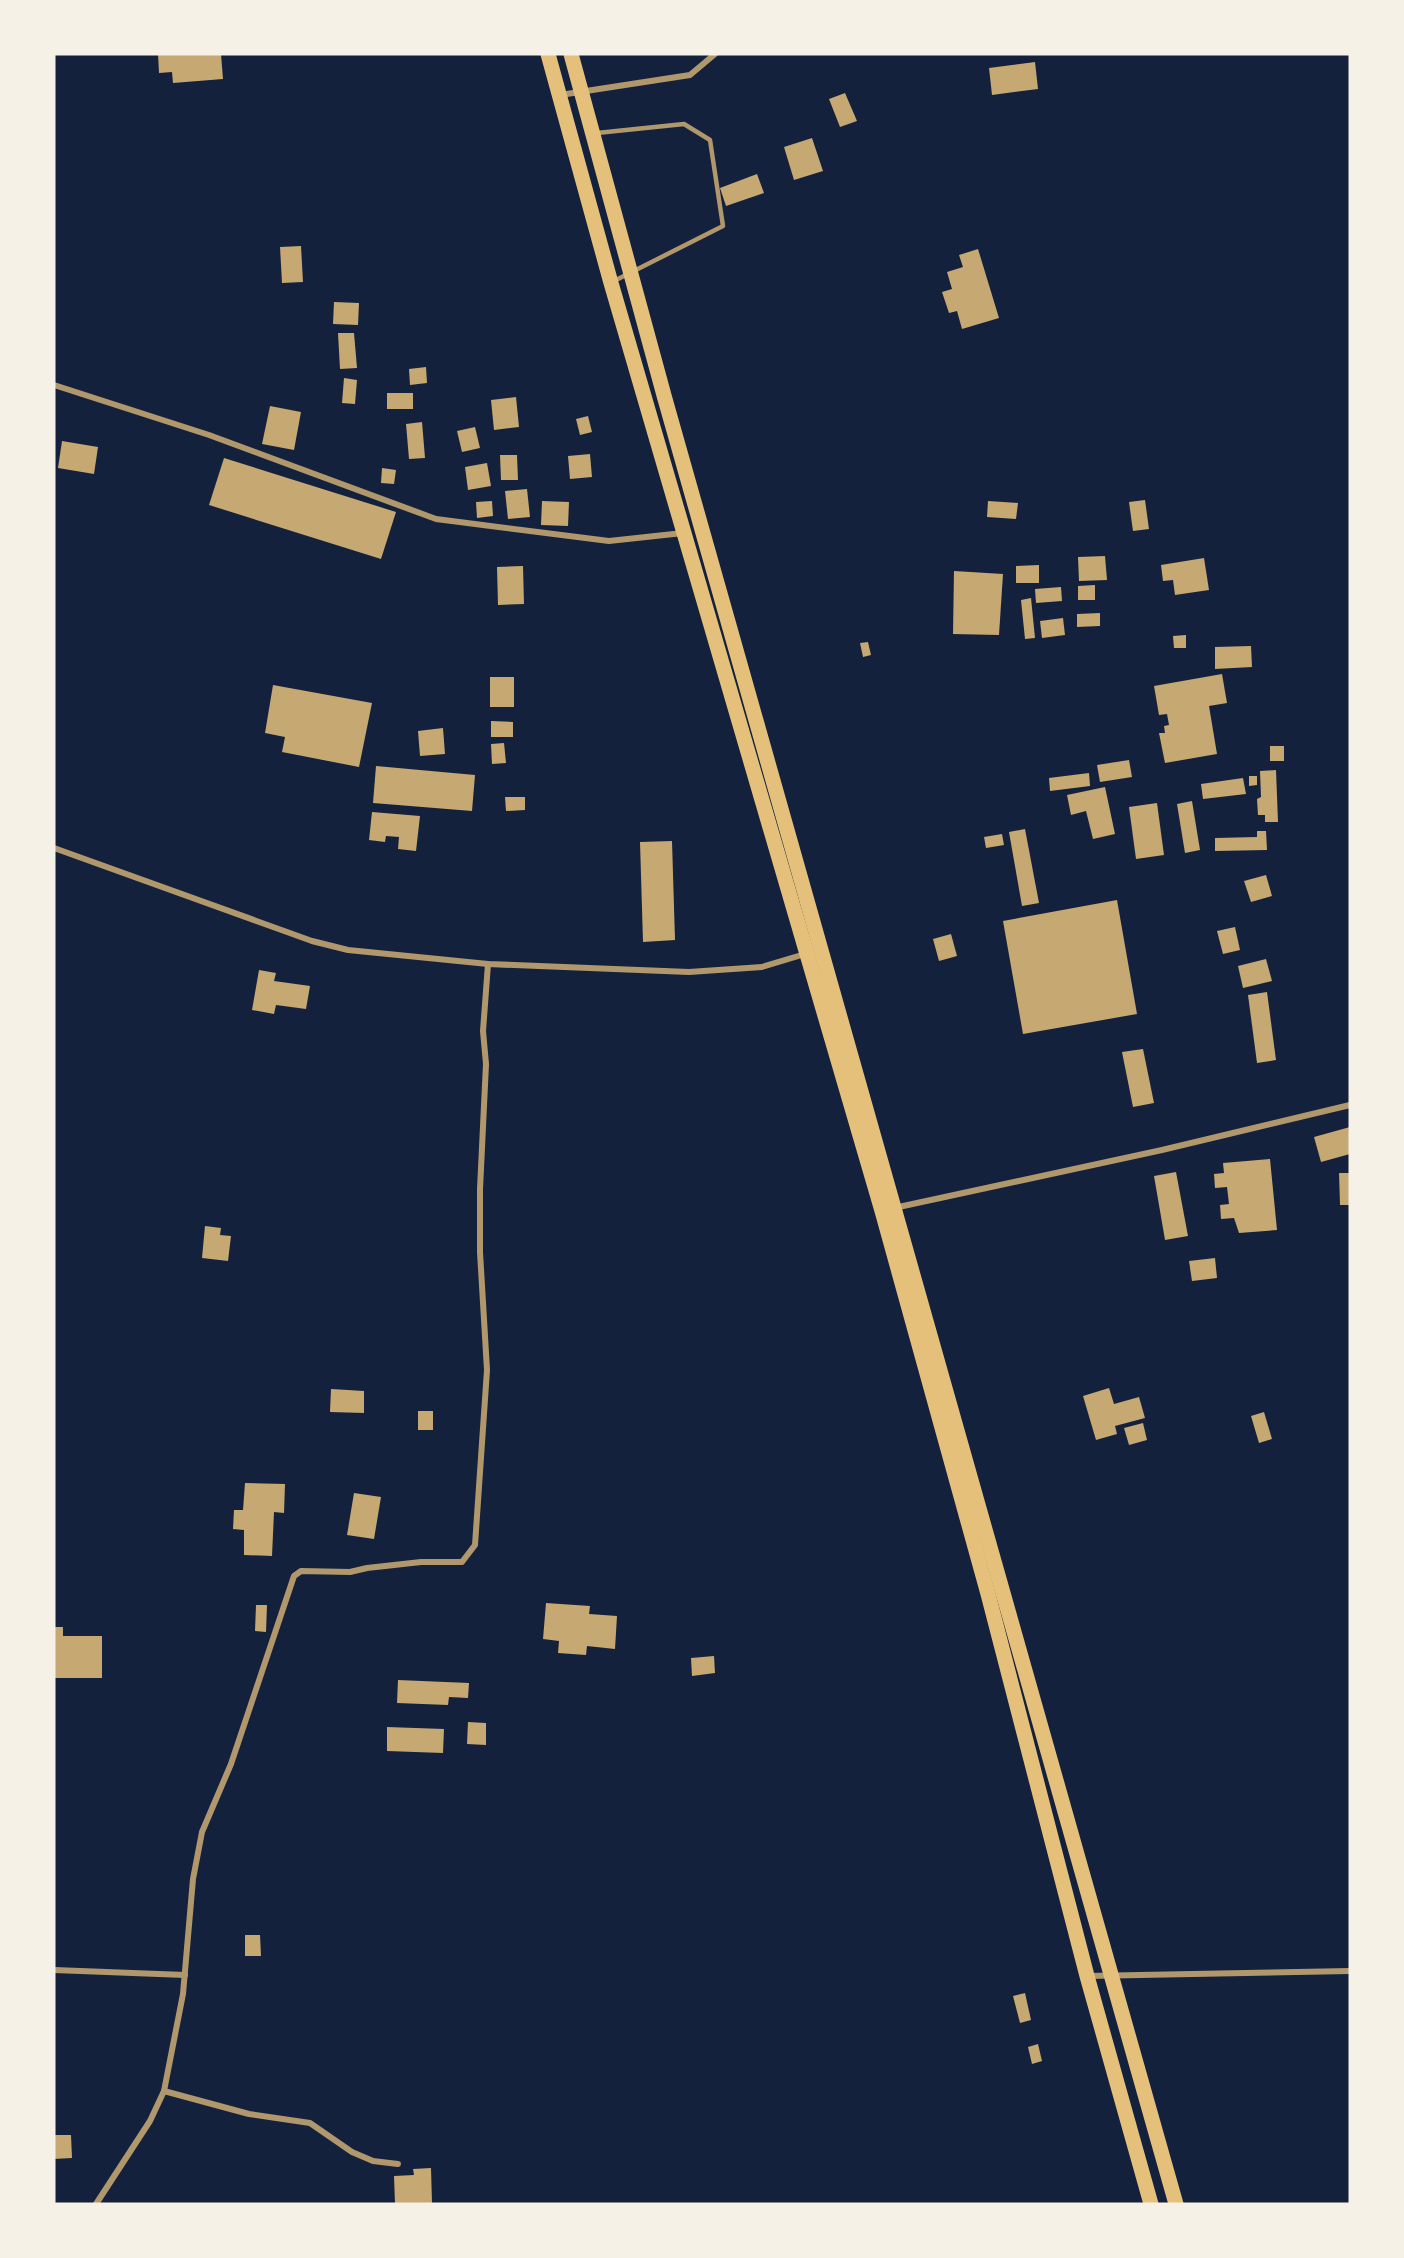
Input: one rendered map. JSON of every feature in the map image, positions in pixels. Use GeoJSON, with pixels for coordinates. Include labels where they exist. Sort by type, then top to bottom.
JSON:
{"type":"FeatureCollection","features":[{"type":"Feature","properties":{"kind":"highway"},"geometry":{"type":"LineString","coordinates":[[548,54],[683,533],[806,954],[889,1209],[1176,2204]]}},
{"type":"Feature","properties":{"kind":"highway"},"geometry":{"type":"LineString","coordinates":[[571,54],[631,274],[824,953],[1087,1976],[1151,2204]]}},
{"type":"Feature","properties":{"kind":"street"},"geometry":{"type":"LineString","coordinates":[[560,95],[690,75],[715,54]]}},
{"type":"Feature","properties":{"kind":"street"},"geometry":{"type":"LineString","coordinates":[[54,385],[209,435],[436,519],[609,542],[683,533]]}},
{"type":"Feature","properties":{"kind":"street"},"geometry":{"type":"LineString","coordinates":[[54,848],[312,941],[348,950],[488,964],[689,972],[762,968],[806,954],[824,953]]}},
{"type":"Feature","properties":{"kind":"street"},"geometry":{"type":"LineString","coordinates":[[96,2204],[150,2121],[164,2091],[183,1994],[193,1879],[202,1832],[231,1764],[294,1576],[301,1570],[350,1572],[389,1565],[462,1562],[475,1545],[487,1370],[480,1252],[480,1189],[486,1064],[483,1031],[488,964]]}},
{"type":"Feature","properties":{"kind":"street"},"geometry":{"type":"LineString","coordinates":[[889,1209],[1173,1147],[1350,1105]]}},
{"type":"Feature","properties":{"kind":"street"},"geometry":{"type":"LineString","coordinates":[[54,1970],[184,1975]]}},
{"type":"Feature","properties":{"kind":"street"},"geometry":{"type":"LineString","coordinates":[[1087,1976],[1350,1971]]}},
{"type":"Feature","properties":{"kind":"street"},"geometry":{"type":"LineString","coordinates":[[164,2091],[249,2114],[310,2123],[352,2152],[373,2161],[398,2164]]}},
{"type":"Feature","properties":{"kind":"lane"},"geometry":{"type":"LineString","coordinates":[[570,136],[684,124],[710,140],[723,226],[611,283]]}},
{"type":"Feature","properties":{"kind":"building"},"geometry":{"type":"Polygon","coordinates":[[[158,54],[221,54],[223,79],[173,83],[172,72],[159,73],[158,54]]]}},
{"type":"Feature","properties":{"kind":"building"},"geometry":{"type":"Polygon","coordinates":[[[1035,62],[1038,89],[992,95],[989,68],[1035,62]]]}},
{"type":"Feature","properties":{"kind":"building"},"geometry":{"type":"Polygon","coordinates":[[[845,93],[857,121],[840,127],[829,99],[845,93]]]}},
{"type":"Feature","properties":{"kind":"building"},"geometry":{"type":"Polygon","coordinates":[[[812,138],[823,171],[794,180],[784,147],[812,138]]]}},
{"type":"Feature","properties":{"kind":"building"},"geometry":{"type":"Polygon","coordinates":[[[757,174],[764,193],[726,206],[720,188],[757,174]]]}},
{"type":"Feature","properties":{"kind":"building"},"geometry":{"type":"Polygon","coordinates":[[[301,246],[303,282],[282,283],[280,247],[301,246]]]}},
{"type":"Feature","properties":{"kind":"building"},"geometry":{"type":"Polygon","coordinates":[[[978,249],[999,318],[962,329],[957,311],[949,313],[942,292],[952,289],[947,272],[963,267],[959,255],[978,249]]]}},
{"type":"Feature","properties":{"kind":"building"},"geometry":{"type":"Polygon","coordinates":[[[334,302],[359,303],[358,325],[333,324],[334,302]]]}},
{"type":"Feature","properties":{"kind":"building"},"geometry":{"type":"Polygon","coordinates":[[[338,333],[354,333],[357,368],[340,369],[338,333]]]}},
{"type":"Feature","properties":{"kind":"building"},"geometry":{"type":"Polygon","coordinates":[[[426,367],[427,383],[410,385],[409,369],[426,367]]]}},
{"type":"Feature","properties":{"kind":"building"},"geometry":{"type":"Polygon","coordinates":[[[344,378],[357,380],[355,404],[342,403],[344,378]]]}},
{"type":"Feature","properties":{"kind":"building"},"geometry":{"type":"Polygon","coordinates":[[[387,393],[413,393],[413,409],[387,409],[387,393]]]}},
{"type":"Feature","properties":{"kind":"building"},"geometry":{"type":"Polygon","coordinates":[[[516,397],[519,427],[494,430],[491,400],[516,397]]]}},
{"type":"Feature","properties":{"kind":"building"},"geometry":{"type":"Polygon","coordinates":[[[270,406],[301,412],[294,450],[262,444],[270,406]]]}},
{"type":"Feature","properties":{"kind":"building"},"geometry":{"type":"Polygon","coordinates":[[[588,416],[592,432],[580,435],[576,419],[588,416]]]}},
{"type":"Feature","properties":{"kind":"building"},"geometry":{"type":"Polygon","coordinates":[[[422,422],[425,458],[409,459],[406,424],[422,422]]]}},
{"type":"Feature","properties":{"kind":"building"},"geometry":{"type":"Polygon","coordinates":[[[475,427],[480,448],[462,452],[457,431],[475,427]]]}},
{"type":"Feature","properties":{"kind":"building"},"geometry":{"type":"Polygon","coordinates":[[[62,441],[98,447],[94,474],[58,468],[62,441]]]}},
{"type":"Feature","properties":{"kind":"building"},"geometry":{"type":"Polygon","coordinates":[[[590,454],[592,477],[570,479],[568,456],[590,454]]]}},
{"type":"Feature","properties":{"kind":"building"},"geometry":{"type":"Polygon","coordinates":[[[500,455],[517,455],[518,480],[501,480],[500,455]]]}},
{"type":"Feature","properties":{"kind":"building"},"geometry":{"type":"Polygon","coordinates":[[[224,458],[396,512],[381,559],[209,505],[224,458]]]}},
{"type":"Feature","properties":{"kind":"building"},"geometry":{"type":"Polygon","coordinates":[[[487,463],[491,486],[468,490],[465,467],[487,463]]]}},
{"type":"Feature","properties":{"kind":"building"},"geometry":{"type":"Polygon","coordinates":[[[382,468],[396,470],[394,484],[381,483],[382,468]]]}},
{"type":"Feature","properties":{"kind":"building"},"geometry":{"type":"Polygon","coordinates":[[[527,489],[530,517],[508,519],[505,491],[527,489]]]}},
{"type":"Feature","properties":{"kind":"building"},"geometry":{"type":"Polygon","coordinates":[[[1145,500],[1149,529],[1133,531],[1129,502],[1145,500]]]}},
{"type":"Feature","properties":{"kind":"building"},"geometry":{"type":"Polygon","coordinates":[[[492,501],[493,516],[477,518],[476,502],[492,501]]]}},
{"type":"Feature","properties":{"kind":"building"},"geometry":{"type":"Polygon","coordinates":[[[542,501],[569,502],[568,526],[541,525],[542,501]]]}},
{"type":"Feature","properties":{"kind":"building"},"geometry":{"type":"Polygon","coordinates":[[[988,501],[1018,503],[1016,519],[987,517],[988,501]]]}},
{"type":"Feature","properties":{"kind":"building"},"geometry":{"type":"Polygon","coordinates":[[[1105,556],[1107,580],[1079,581],[1078,557],[1105,556]]]}},
{"type":"Feature","properties":{"kind":"building"},"geometry":{"type":"Polygon","coordinates":[[[1204,558],[1209,590],[1175,595],[1173,580],[1163,581],[1161,565],[1204,558]]]}},
{"type":"Feature","properties":{"kind":"building"},"geometry":{"type":"Polygon","coordinates":[[[1039,565],[1039,583],[1016,583],[1016,566],[1039,565]]]}},
{"type":"Feature","properties":{"kind":"building"},"geometry":{"type":"Polygon","coordinates":[[[523,566],[524,604],[498,605],[497,567],[523,566]]]}},
{"type":"Feature","properties":{"kind":"building"},"geometry":{"type":"Polygon","coordinates":[[[954,571],[1003,574],[999,635],[953,634],[954,571]]]}},
{"type":"Feature","properties":{"kind":"building"},"geometry":{"type":"Polygon","coordinates":[[[1095,585],[1095,600],[1078,600],[1078,586],[1095,585]]]}},
{"type":"Feature","properties":{"kind":"building"},"geometry":{"type":"Polygon","coordinates":[[[1061,587],[1062,601],[1036,603],[1035,589],[1061,587]]]}},
{"type":"Feature","properties":{"kind":"building"},"geometry":{"type":"Polygon","coordinates":[[[1031,598],[1035,638],[1025,639],[1021,600],[1031,598]]]}},
{"type":"Feature","properties":{"kind":"building"},"geometry":{"type":"Polygon","coordinates":[[[1100,613],[1100,626],[1077,627],[1077,614],[1100,613]]]}},
{"type":"Feature","properties":{"kind":"building"},"geometry":{"type":"Polygon","coordinates":[[[1063,618],[1065,635],[1042,638],[1040,621],[1063,618]]]}},
{"type":"Feature","properties":{"kind":"building"},"geometry":{"type":"Polygon","coordinates":[[[1186,635],[1186,648],[1174,648],[1173,636],[1186,635]]]}},
{"type":"Feature","properties":{"kind":"building"},"geometry":{"type":"Polygon","coordinates":[[[868,642],[871,655],[863,657],[860,643],[868,642]]]}},
{"type":"Feature","properties":{"kind":"building"},"geometry":{"type":"Polygon","coordinates":[[[1251,646],[1252,667],[1215,669],[1215,647],[1251,646]]]}},
{"type":"Feature","properties":{"kind":"building"},"geometry":{"type":"Polygon","coordinates":[[[1222,674],[1227,703],[1209,706],[1217,754],[1165,763],[1159,733],[1165,733],[1164,726],[1169,725],[1167,714],[1159,715],[1154,686],[1222,674]]]}},
{"type":"Feature","properties":{"kind":"building"},"geometry":{"type":"Polygon","coordinates":[[[490,677],[514,677],[514,707],[490,707],[490,677]]]}},
{"type":"Feature","properties":{"kind":"building"},"geometry":{"type":"Polygon","coordinates":[[[273,685],[372,703],[359,767],[282,752],[285,737],[265,733],[273,685]]]}},
{"type":"Feature","properties":{"kind":"building"},"geometry":{"type":"Polygon","coordinates":[[[491,721],[513,722],[513,737],[491,737],[491,721]]]}},
{"type":"Feature","properties":{"kind":"building"},"geometry":{"type":"Polygon","coordinates":[[[443,728],[445,754],[420,756],[418,731],[443,728]]]}},
{"type":"Feature","properties":{"kind":"building"},"geometry":{"type":"Polygon","coordinates":[[[504,743],[506,763],[492,764],[491,744],[504,743]]]}},
{"type":"Feature","properties":{"kind":"building"},"geometry":{"type":"Polygon","coordinates":[[[1270,746],[1284,746],[1284,761],[1270,761],[1270,746]]]}},
{"type":"Feature","properties":{"kind":"building"},"geometry":{"type":"Polygon","coordinates":[[[1129,760],[1132,777],[1100,782],[1097,765],[1129,760]]]}},
{"type":"Feature","properties":{"kind":"building"},"geometry":{"type":"Polygon","coordinates":[[[376,766],[475,775],[472,811],[373,803],[376,766]]]}},
{"type":"Feature","properties":{"kind":"building"},"geometry":{"type":"Polygon","coordinates":[[[1276,770],[1278,822],[1265,822],[1265,815],[1258,815],[1257,799],[1261,797],[1260,771],[1276,770]]]}},
{"type":"Feature","properties":{"kind":"building"},"geometry":{"type":"Polygon","coordinates":[[[1089,773],[1090,786],[1050,791],[1049,778],[1089,773]]]}},
{"type":"Feature","properties":{"kind":"building"},"geometry":{"type":"Polygon","coordinates":[[[1249,776],[1257,776],[1257,785],[1249,786],[1249,776]]]}},
{"type":"Feature","properties":{"kind":"building"},"geometry":{"type":"Polygon","coordinates":[[[1243,778],[1246,794],[1203,799],[1201,784],[1243,778]]]}},
{"type":"Feature","properties":{"kind":"building"},"geometry":{"type":"Polygon","coordinates":[[[1105,787],[1115,834],[1093,839],[1086,811],[1071,815],[1067,795],[1105,787]]]}},
{"type":"Feature","properties":{"kind":"building"},"geometry":{"type":"Polygon","coordinates":[[[505,797],[525,797],[525,810],[506,811],[505,797]]]}},
{"type":"Feature","properties":{"kind":"building"},"geometry":{"type":"Polygon","coordinates":[[[1192,801],[1200,850],[1185,853],[1177,804],[1192,801]]]}},
{"type":"Feature","properties":{"kind":"building"},"geometry":{"type":"Polygon","coordinates":[[[1157,803],[1164,855],[1136,859],[1129,807],[1157,803]]]}},
{"type":"Feature","properties":{"kind":"building"},"geometry":{"type":"Polygon","coordinates":[[[372,812],[420,816],[416,851],[398,849],[399,837],[386,836],[385,842],[369,840],[372,812]]]}},
{"type":"Feature","properties":{"kind":"building"},"geometry":{"type":"Polygon","coordinates":[[[1025,829],[1039,903],[1022,906],[1009,832],[1025,829]]]}},
{"type":"Feature","properties":{"kind":"building"},"geometry":{"type":"Polygon","coordinates":[[[1257,831],[1266,831],[1267,850],[1215,851],[1215,838],[1257,837],[1257,831]]]}},
{"type":"Feature","properties":{"kind":"building"},"geometry":{"type":"Polygon","coordinates":[[[1002,834],[1004,845],[986,848],[984,837],[1002,834]]]}},
{"type":"Feature","properties":{"kind":"building"},"geometry":{"type":"Polygon","coordinates":[[[672,841],[675,940],[643,942],[640,842],[672,841]]]}},
{"type":"Feature","properties":{"kind":"building"},"geometry":{"type":"Polygon","coordinates":[[[1266,875],[1272,896],[1251,902],[1244,881],[1266,875]]]}},
{"type":"Feature","properties":{"kind":"building"},"geometry":{"type":"Polygon","coordinates":[[[1117,900],[1137,1014],[1023,1034],[1003,921],[1117,900]]]}},
{"type":"Feature","properties":{"kind":"building"},"geometry":{"type":"Polygon","coordinates":[[[1235,927],[1240,950],[1223,954],[1217,931],[1235,927]]]}},
{"type":"Feature","properties":{"kind":"building"},"geometry":{"type":"Polygon","coordinates":[[[951,934],[957,956],[939,961],[933,939],[951,934]]]}},
{"type":"Feature","properties":{"kind":"building"},"geometry":{"type":"Polygon","coordinates":[[[1266,959],[1272,981],[1243,988],[1238,966],[1266,959]]]}},
{"type":"Feature","properties":{"kind":"building"},"geometry":{"type":"Polygon","coordinates":[[[259,970],[276,973],[274,981],[310,986],[306,1009],[276,1005],[274,1014],[252,1010],[259,970]]]}},
{"type":"Feature","properties":{"kind":"building"},"geometry":{"type":"Polygon","coordinates":[[[1267,992],[1276,1060],[1257,1063],[1248,995],[1267,992]]]}},
{"type":"Feature","properties":{"kind":"building"},"geometry":{"type":"Polygon","coordinates":[[[1143,1049],[1154,1103],[1133,1107],[1122,1052],[1143,1049]]]}},
{"type":"Feature","properties":{"kind":"building"},"geometry":{"type":"Polygon","coordinates":[[[1350,1127],[1350,1154],[1321,1162],[1314,1137],[1350,1127]]]}},
{"type":"Feature","properties":{"kind":"building"},"geometry":{"type":"Polygon","coordinates":[[[1270,1159],[1277,1230],[1239,1233],[1234,1218],[1221,1219],[1220,1205],[1229,1204],[1227,1187],[1215,1188],[1214,1174],[1224,1173],[1223,1163],[1270,1159]]]}},
{"type":"Feature","properties":{"kind":"building"},"geometry":{"type":"Polygon","coordinates":[[[1176,1172],[1188,1236],[1165,1240],[1154,1176],[1176,1172]]]}},
{"type":"Feature","properties":{"kind":"building"},"geometry":{"type":"Polygon","coordinates":[[[1339,1173],[1350,1173],[1350,1205],[1340,1205],[1339,1173]]]}},
{"type":"Feature","properties":{"kind":"building"},"geometry":{"type":"Polygon","coordinates":[[[205,1226],[221,1228],[220,1235],[231,1236],[228,1261],[202,1258],[205,1226]]]}},
{"type":"Feature","properties":{"kind":"building"},"geometry":{"type":"Polygon","coordinates":[[[1215,1258],[1217,1278],[1192,1281],[1189,1261],[1215,1258]]]}},
{"type":"Feature","properties":{"kind":"building"},"geometry":{"type":"Polygon","coordinates":[[[1109,1388],[1114,1404],[1139,1397],[1145,1418],[1115,1426],[1117,1434],[1096,1440],[1083,1396],[1109,1388]]]}},
{"type":"Feature","properties":{"kind":"building"},"geometry":{"type":"Polygon","coordinates":[[[331,1389],[364,1391],[364,1413],[330,1412],[331,1389]]]}},
{"type":"Feature","properties":{"kind":"building"},"geometry":{"type":"Polygon","coordinates":[[[418,1411],[433,1411],[433,1430],[418,1430],[418,1411]]]}},
{"type":"Feature","properties":{"kind":"building"},"geometry":{"type":"Polygon","coordinates":[[[1264,1412],[1272,1439],[1259,1443],[1251,1416],[1264,1412]]]}},
{"type":"Feature","properties":{"kind":"building"},"geometry":{"type":"Polygon","coordinates":[[[1143,1423],[1147,1440],[1129,1445],[1124,1428],[1143,1423]]]}},
{"type":"Feature","properties":{"kind":"building"},"geometry":{"type":"Polygon","coordinates":[[[245,1483],[285,1484],[284,1513],[274,1512],[272,1556],[244,1555],[244,1530],[233,1529],[234,1510],[243,1510],[245,1483]]]}},
{"type":"Feature","properties":{"kind":"building"},"geometry":{"type":"Polygon","coordinates":[[[354,1493],[381,1497],[374,1539],[347,1535],[354,1493]]]}},
{"type":"Feature","properties":{"kind":"building"},"geometry":{"type":"Polygon","coordinates":[[[546,1603],[590,1606],[589,1614],[617,1616],[615,1649],[587,1646],[586,1655],[558,1653],[559,1641],[543,1639],[546,1603]]]}},
{"type":"Feature","properties":{"kind":"building"},"geometry":{"type":"Polygon","coordinates":[[[256,1605],[267,1605],[266,1632],[255,1631],[256,1605]]]}},
{"type":"Feature","properties":{"kind":"building"},"geometry":{"type":"Polygon","coordinates":[[[54,1627],[63,1627],[63,1636],[102,1636],[102,1678],[54,1678],[54,1627]]]}},
{"type":"Feature","properties":{"kind":"building"},"geometry":{"type":"Polygon","coordinates":[[[714,1656],[715,1673],[692,1676],[691,1658],[714,1656]]]}},
{"type":"Feature","properties":{"kind":"building"},"geometry":{"type":"Polygon","coordinates":[[[398,1680],[469,1683],[468,1698],[449,1697],[448,1705],[397,1703],[398,1680]]]}},
{"type":"Feature","properties":{"kind":"building"},"geometry":{"type":"Polygon","coordinates":[[[468,1722],[486,1723],[486,1745],[467,1744],[468,1722]]]}},
{"type":"Feature","properties":{"kind":"building"},"geometry":{"type":"Polygon","coordinates":[[[387,1727],[444,1729],[443,1753],[387,1751],[387,1727]]]}},
{"type":"Feature","properties":{"kind":"building"},"geometry":{"type":"Polygon","coordinates":[[[245,1935],[260,1935],[261,1956],[245,1956],[245,1935]]]}},
{"type":"Feature","properties":{"kind":"building"},"geometry":{"type":"Polygon","coordinates":[[[1025,1993],[1031,2020],[1020,2023],[1013,1996],[1025,1993]]]}},
{"type":"Feature","properties":{"kind":"building"},"geometry":{"type":"Polygon","coordinates":[[[1038,2044],[1042,2061],[1032,2064],[1028,2047],[1038,2044]]]}},
{"type":"Feature","properties":{"kind":"building"},"geometry":{"type":"Polygon","coordinates":[[[54,2135],[71,2135],[72,2158],[54,2159],[54,2135]]]}},
{"type":"Feature","properties":{"kind":"building"},"geometry":{"type":"Polygon","coordinates":[[[431,2168],[432,2203],[395,2204],[394,2176],[414,2175],[413,2169],[431,2168]]]}}]}
